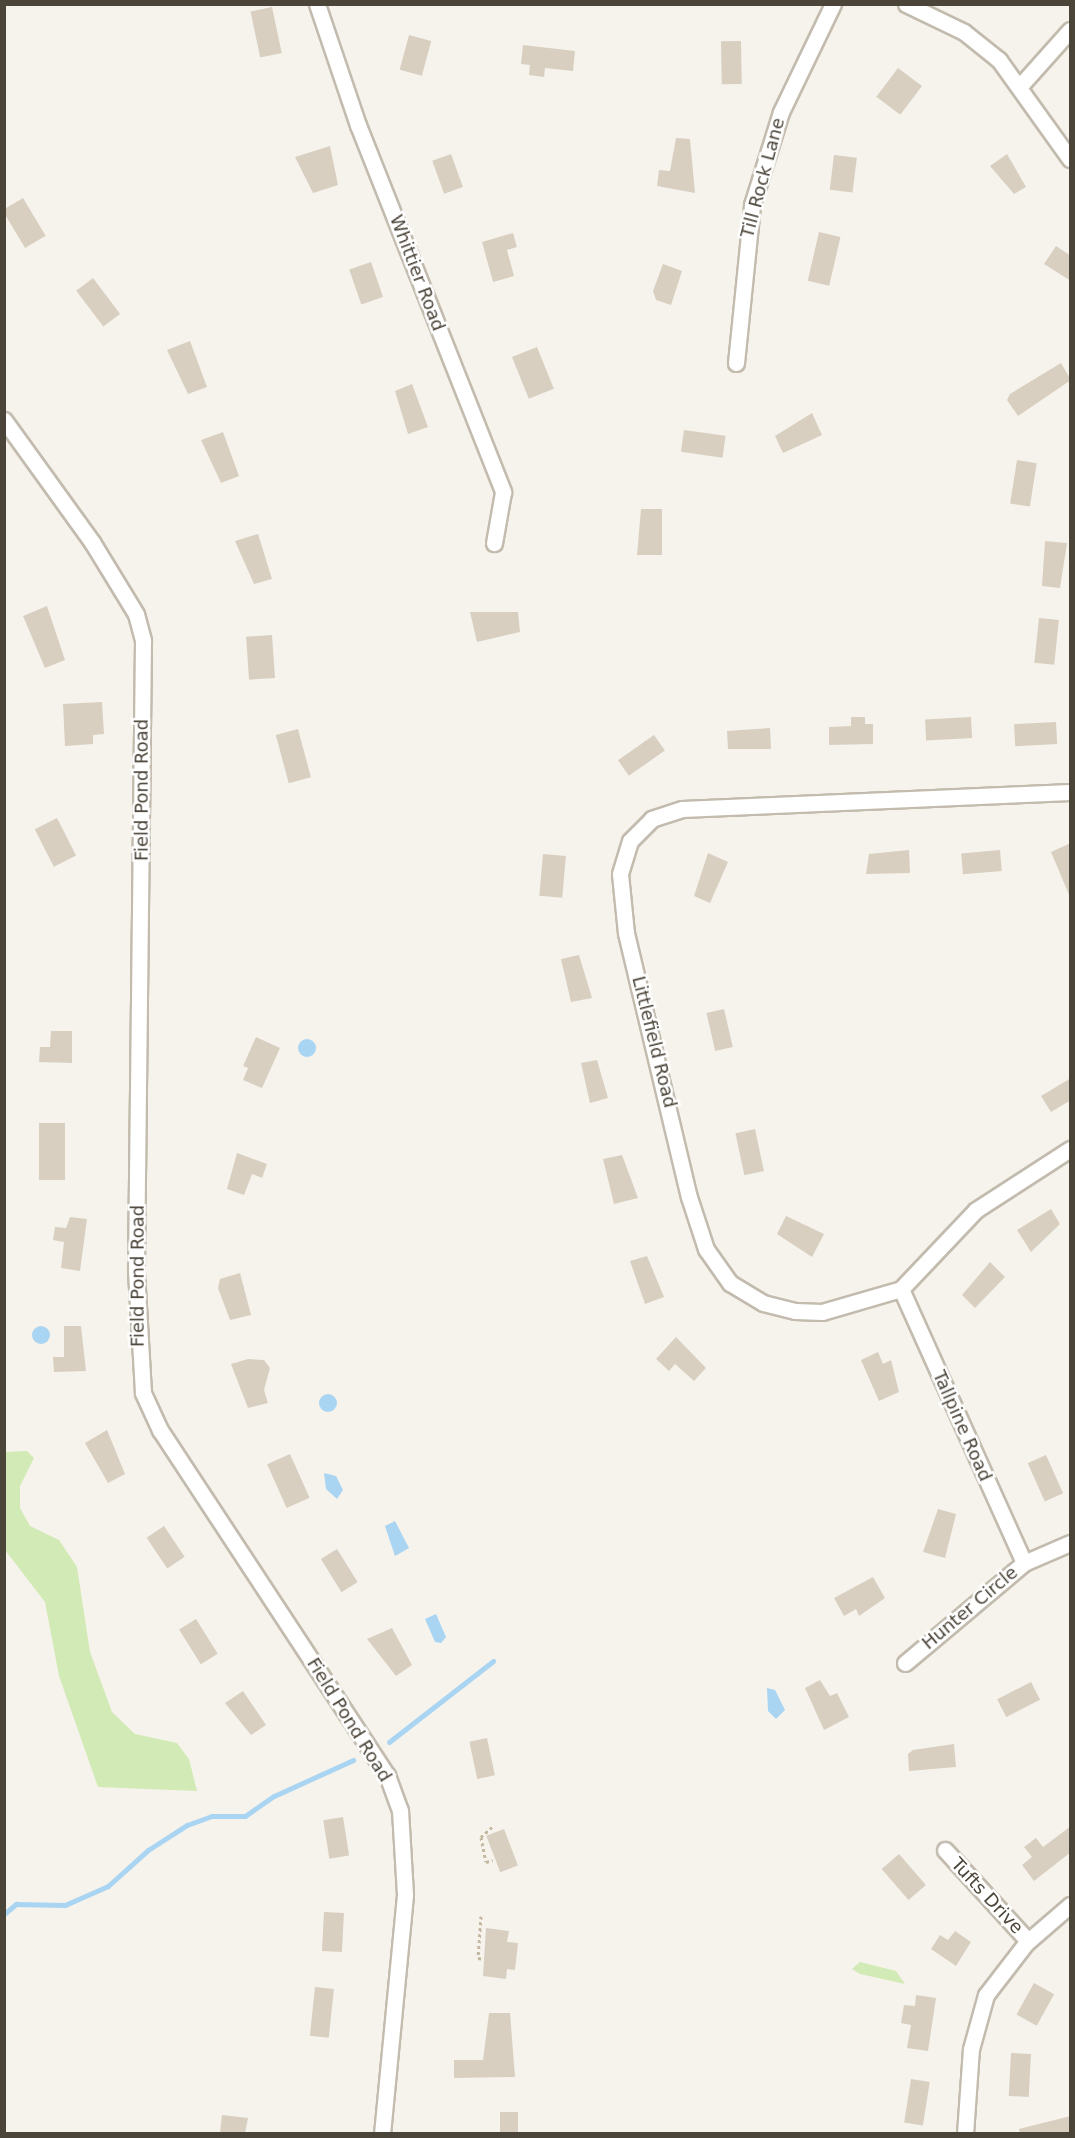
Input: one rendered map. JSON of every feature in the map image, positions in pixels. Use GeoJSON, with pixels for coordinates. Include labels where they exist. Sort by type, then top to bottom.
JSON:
{"type":"FeatureCollection","features":[{"type":"Feature","properties":{"kind":"street","name":"Whittier Road"},"geometry":{"type":"LineString","coordinates":[[317,4],[358,125],[503,492],[494,543]]}},
{"type":"Feature","properties":{"kind":"street","name":"Till Rock Lane"},"geometry":{"type":"LineString","coordinates":[[736,363],[740,282],[752,205],[781,112],[832,4]]}},
{"type":"Feature","properties":{"kind":"street"},"geometry":{"type":"LineString","coordinates":[[906,4],[964,32],[1020,86],[1071,159]]}},
{"type":"Feature","properties":{"kind":"street"},"geometry":{"type":"LineString","coordinates":[[1020,86],[1071,30]]}},
{"type":"Feature","properties":{"kind":"street","name":"Field Pond Road"},"geometry":{"type":"LineString","coordinates":[[4,420],[92,542],[136,614],[143,641],[135,1271],[143,1393],[160,1430],[387,1775],[400,1810],[405,1895],[382,2133]]}},
{"type":"Feature","properties":{"kind":"street","name":"Littlefield Road"},"geometry":{"type":"LineString","coordinates":[[901,1289],[822,1312],[795,1311],[763,1303],[730,1282],[706,1249],[626,933],[620,874],[630,841],[652,819],[682,809],[1071,792]]}},
{"type":"Feature","properties":{"kind":"street"},"geometry":{"type":"LineString","coordinates":[[901,1289],[976,1210],[1071,1149]]}},
{"type":"Feature","properties":{"kind":"street","name":"Tallpine Road"},"geometry":{"type":"LineString","coordinates":[[901,1289],[1024,1563]]}},
{"type":"Feature","properties":{"kind":"street","name":"Hunter Circle"},"geometry":{"type":"LineString","coordinates":[[905,1663],[1024,1563],[1071,1543]]}},
{"type":"Feature","properties":{"kind":"street","name":"Tufts Drive"},"geometry":{"type":"LineString","coordinates":[[945,1850],[1028,1941]]}},
{"type":"Feature","properties":{"kind":"street"},"geometry":{"type":"LineString","coordinates":[[965,2133],[978,2016],[996,1979],[1028,1941],[1071,1905]]}},
{"type":"Feature","properties":{"kind":"path"},"geometry":{"type":"LineString","coordinates":[[492,1827],[481,1837],[486,1862],[493,1860]]}},
{"type":"Feature","properties":{"kind":"path"},"geometry":{"type":"LineString","coordinates":[[481,1916],[478,1958],[484,1959]]}},
{"type":"Feature","properties":{"kind":"green space"},"geometry":{"type":"Polygon","coordinates":[[[27,1451],[34,1458],[20,1486],[20,1508],[30,1526],[59,1540],[77,1567],[90,1652],[112,1712],[135,1734],[177,1743],[189,1759],[197,1791],[98,1787],[59,1676],[45,1602],[5,1550],[5,1452],[27,1451]]]}},
{"type":"Feature","properties":{"kind":"green space"},"geometry":{"type":"Polygon","coordinates":[[[860,1962],[896,1971],[905,1984],[860,1974],[852,1969],[860,1962]]]}},
{"type":"Feature","properties":{"kind":"water"},"geometry":{"type":"Polygon","coordinates":[[[307,1039],[313,1042],[316,1048],[313,1054],[307,1057],[301,1054],[298,1048],[301,1042],[307,1039]]]}},
{"type":"Feature","properties":{"kind":"water"},"geometry":{"type":"Polygon","coordinates":[[[41,1326],[49,1331],[50,1335],[45,1343],[41,1344],[33,1339],[32,1335],[37,1327],[41,1326]]]}},
{"type":"Feature","properties":{"kind":"water"},"geometry":{"type":"Polygon","coordinates":[[[328,1394],[334,1397],[337,1403],[334,1409],[328,1412],[322,1409],[319,1403],[322,1397],[328,1394]]]}},
{"type":"Feature","properties":{"kind":"water"},"geometry":{"type":"Polygon","coordinates":[[[324,1473],[336,1476],[343,1490],[337,1499],[326,1489],[324,1473]]]}},
{"type":"Feature","properties":{"kind":"water"},"geometry":{"type":"Polygon","coordinates":[[[395,1521],[409,1548],[395,1556],[385,1526],[395,1521]]]}},
{"type":"Feature","properties":{"kind":"water"},"geometry":{"type":"Polygon","coordinates":[[[436,1614],[446,1637],[441,1643],[435,1642],[425,1619],[436,1614]]]}},
{"type":"Feature","properties":{"kind":"water"},"geometry":{"type":"Polygon","coordinates":[[[767,1688],[775,1690],[785,1710],[776,1719],[768,1711],[767,1688]]]}},
{"type":"Feature","properties":{"kind":"building"},"geometry":{"type":"Polygon","coordinates":[[[272,7],[282,53],[260,58],[250,12],[272,7]]]}},
{"type":"Feature","properties":{"kind":"building"},"geometry":{"type":"Polygon","coordinates":[[[409,35],[431,41],[422,76],[400,70],[409,35]]]}},
{"type":"Feature","properties":{"kind":"building"},"geometry":{"type":"Polygon","coordinates":[[[721,41],[741,41],[742,84],[722,84],[721,41]]]}},
{"type":"Feature","properties":{"kind":"building"},"geometry":{"type":"Polygon","coordinates":[[[523,45],[575,51],[573,71],[545,68],[544,77],[529,75],[530,65],[521,64],[523,45]]]}},
{"type":"Feature","properties":{"kind":"building"},"geometry":{"type":"Polygon","coordinates":[[[898,68],[922,86],[900,115],[876,97],[898,68]]]}},
{"type":"Feature","properties":{"kind":"building"},"geometry":{"type":"Polygon","coordinates":[[[676,138],[690,139],[695,193],[657,186],[659,170],[670,171],[676,138]]]}},
{"type":"Feature","properties":{"kind":"building"},"geometry":{"type":"Polygon","coordinates":[[[330,146],[338,185],[313,193],[295,157],[330,146]]]}},
{"type":"Feature","properties":{"kind":"building"},"geometry":{"type":"Polygon","coordinates":[[[451,154],[463,187],[444,194],[432,161],[451,154]]]}},
{"type":"Feature","properties":{"kind":"building"},"geometry":{"type":"Polygon","coordinates":[[[1007,154],[1026,187],[1014,194],[990,166],[1007,154]]]}},
{"type":"Feature","properties":{"kind":"building"},"geometry":{"type":"Polygon","coordinates":[[[834,155],[857,158],[853,193],[830,190],[834,155]]]}},
{"type":"Feature","properties":{"kind":"building"},"geometry":{"type":"Polygon","coordinates":[[[23,198],[46,236],[25,248],[4,213],[4,209],[23,198]]]}},
{"type":"Feature","properties":{"kind":"building"},"geometry":{"type":"Polygon","coordinates":[[[819,232],[840,237],[829,286],[808,281],[819,232]]]}},
{"type":"Feature","properties":{"kind":"building"},"geometry":{"type":"Polygon","coordinates":[[[513,233],[517,247],[507,250],[514,276],[493,282],[482,242],[513,233]]]}},
{"type":"Feature","properties":{"kind":"building"},"geometry":{"type":"Polygon","coordinates":[[[1056,246],[1071,256],[1071,281],[1044,264],[1056,246]]]}},
{"type":"Feature","properties":{"kind":"building"},"geometry":{"type":"Polygon","coordinates":[[[371,262],[383,297],[361,304],[349,269],[371,262]]]}},
{"type":"Feature","properties":{"kind":"building"},"geometry":{"type":"Polygon","coordinates":[[[663,264],[682,271],[671,305],[656,300],[653,291],[663,264]]]}},
{"type":"Feature","properties":{"kind":"building"},"geometry":{"type":"Polygon","coordinates":[[[93,278],[120,314],[103,327],[76,291],[93,278]]]}},
{"type":"Feature","properties":{"kind":"building"},"geometry":{"type":"Polygon","coordinates":[[[190,341],[207,387],[188,394],[167,350],[190,341]]]}},
{"type":"Feature","properties":{"kind":"building"},"geometry":{"type":"Polygon","coordinates":[[[537,347],[554,389],[529,399],[512,357],[537,347]]]}},
{"type":"Feature","properties":{"kind":"building"},"geometry":{"type":"Polygon","coordinates":[[[1061,363],[1071,380],[1018,416],[1007,400],[1010,394],[1061,363]]]}},
{"type":"Feature","properties":{"kind":"building"},"geometry":{"type":"Polygon","coordinates":[[[412,384],[428,427],[408,434],[395,391],[412,384]]]}},
{"type":"Feature","properties":{"kind":"building"},"geometry":{"type":"Polygon","coordinates":[[[812,413],[822,435],[783,453],[775,436],[812,413]]]}},
{"type":"Feature","properties":{"kind":"building"},"geometry":{"type":"Polygon","coordinates":[[[684,430],[726,436],[723,458],[681,452],[684,430]]]}},
{"type":"Feature","properties":{"kind":"building"},"geometry":{"type":"Polygon","coordinates":[[[223,432],[239,476],[221,483],[201,440],[223,432]]]}},
{"type":"Feature","properties":{"kind":"building"},"geometry":{"type":"Polygon","coordinates":[[[1017,460],[1037,463],[1030,507],[1010,503],[1017,460]]]}},
{"type":"Feature","properties":{"kind":"building"},"geometry":{"type":"Polygon","coordinates":[[[641,509],[662,509],[662,555],[637,555],[641,509]]]}},
{"type":"Feature","properties":{"kind":"building"},"geometry":{"type":"Polygon","coordinates":[[[258,534],[272,579],[254,584],[235,541],[258,534]]]}},
{"type":"Feature","properties":{"kind":"building"},"geometry":{"type":"Polygon","coordinates":[[[1045,541],[1067,543],[1060,588],[1042,586],[1045,541]]]}},
{"type":"Feature","properties":{"kind":"building"},"geometry":{"type":"Polygon","coordinates":[[[47,606],[65,660],[45,668],[23,616],[47,606]]]}},
{"type":"Feature","properties":{"kind":"building"},"geometry":{"type":"Polygon","coordinates":[[[470,612],[518,612],[520,632],[477,642],[470,612]]]}},
{"type":"Feature","properties":{"kind":"building"},"geometry":{"type":"Polygon","coordinates":[[[1039,618],[1059,620],[1054,665],[1034,663],[1039,618]]]}},
{"type":"Feature","properties":{"kind":"building"},"geometry":{"type":"Polygon","coordinates":[[[272,635],[275,678],[249,680],[246,637],[272,635]]]}},
{"type":"Feature","properties":{"kind":"building"},"geometry":{"type":"Polygon","coordinates":[[[102,702],[104,734],[93,735],[93,744],[65,746],[63,704],[102,702]]]}},
{"type":"Feature","properties":{"kind":"building"},"geometry":{"type":"Polygon","coordinates":[[[851,717],[865,717],[865,724],[873,724],[873,744],[829,745],[829,727],[851,726],[851,717]]]}},
{"type":"Feature","properties":{"kind":"building"},"geometry":{"type":"Polygon","coordinates":[[[971,717],[972,738],[926,740],[925,719],[971,717]]]}},
{"type":"Feature","properties":{"kind":"building"},"geometry":{"type":"Polygon","coordinates":[[[1056,722],[1057,744],[1015,746],[1014,724],[1056,722]]]}},
{"type":"Feature","properties":{"kind":"building"},"geometry":{"type":"Polygon","coordinates":[[[770,728],[771,749],[728,749],[727,731],[770,728]]]}},
{"type":"Feature","properties":{"kind":"building"},"geometry":{"type":"Polygon","coordinates":[[[298,729],[311,777],[289,783],[276,735],[298,729]]]}},
{"type":"Feature","properties":{"kind":"building"},"geometry":{"type":"Polygon","coordinates":[[[654,735],[665,751],[629,776],[618,760],[654,735]]]}},
{"type":"Feature","properties":{"kind":"building"},"geometry":{"type":"Polygon","coordinates":[[[57,818],[76,855],[54,867],[35,829],[57,818]]]}},
{"type":"Feature","properties":{"kind":"building"},"geometry":{"type":"Polygon","coordinates":[[[1071,843],[1071,897],[1070,897],[1051,852],[1071,843]]]}},
{"type":"Feature","properties":{"kind":"building"},"geometry":{"type":"Polygon","coordinates":[[[909,850],[910,873],[866,874],[869,854],[909,850]]]}},
{"type":"Feature","properties":{"kind":"building"},"geometry":{"type":"Polygon","coordinates":[[[1000,850],[1002,871],[963,874],[961,853],[1000,850]]]}},
{"type":"Feature","properties":{"kind":"building"},"geometry":{"type":"Polygon","coordinates":[[[708,853],[728,862],[710,903],[694,896],[708,853]]]}},
{"type":"Feature","properties":{"kind":"building"},"geometry":{"type":"Polygon","coordinates":[[[543,854],[566,856],[562,898],[539,896],[543,854]]]}},
{"type":"Feature","properties":{"kind":"building"},"geometry":{"type":"Polygon","coordinates":[[[579,955],[592,998],[571,1002],[561,959],[579,955]]]}},
{"type":"Feature","properties":{"kind":"building"},"geometry":{"type":"Polygon","coordinates":[[[724,1009],[733,1047],[715,1051],[706,1013],[724,1009]]]}},
{"type":"Feature","properties":{"kind":"building"},"geometry":{"type":"Polygon","coordinates":[[[51,1031],[72,1031],[72,1063],[39,1062],[40,1047],[50,1047],[51,1031]]]}},
{"type":"Feature","properties":{"kind":"building"},"geometry":{"type":"Polygon","coordinates":[[[256,1037],[280,1048],[262,1088],[243,1080],[248,1068],[243,1066],[256,1037]]]}},
{"type":"Feature","properties":{"kind":"building"},"geometry":{"type":"Polygon","coordinates":[[[597,1060],[608,1098],[590,1103],[581,1063],[597,1060]]]}},
{"type":"Feature","properties":{"kind":"building"},"geometry":{"type":"Polygon","coordinates":[[[1071,1078],[1071,1100],[1051,1112],[1041,1096],[1071,1078]]]}},
{"type":"Feature","properties":{"kind":"building"},"geometry":{"type":"Polygon","coordinates":[[[39,1123],[65,1123],[65,1180],[39,1180],[39,1123]]]}},
{"type":"Feature","properties":{"kind":"building"},"geometry":{"type":"Polygon","coordinates":[[[755,1129],[764,1171],[744,1175],[735,1133],[755,1129]]]}},
{"type":"Feature","properties":{"kind":"building"},"geometry":{"type":"Polygon","coordinates":[[[237,1153],[267,1164],[262,1178],[252,1174],[244,1195],[227,1189],[237,1153]]]}},
{"type":"Feature","properties":{"kind":"building"},"geometry":{"type":"Polygon","coordinates":[[[622,1155],[638,1198],[614,1204],[603,1159],[622,1155]]]}},
{"type":"Feature","properties":{"kind":"building"},"geometry":{"type":"Polygon","coordinates":[[[1051,1209],[1060,1224],[1031,1252],[1017,1230],[1051,1209]]]}},
{"type":"Feature","properties":{"kind":"building"},"geometry":{"type":"Polygon","coordinates":[[[786,1216],[824,1234],[812,1257],[777,1234],[786,1216]]]}},
{"type":"Feature","properties":{"kind":"building"},"geometry":{"type":"Polygon","coordinates":[[[70,1217],[87,1219],[80,1271],[61,1268],[64,1242],[53,1240],[55,1227],[66,1228],[70,1217]]]}},
{"type":"Feature","properties":{"kind":"building"},"geometry":{"type":"Polygon","coordinates":[[[647,1256],[664,1297],[645,1304],[630,1261],[647,1256]]]}},
{"type":"Feature","properties":{"kind":"building"},"geometry":{"type":"Polygon","coordinates":[[[990,1262],[1005,1277],[975,1308],[962,1295],[990,1262]]]}},
{"type":"Feature","properties":{"kind":"building"},"geometry":{"type":"Polygon","coordinates":[[[240,1273],[251,1315],[230,1320],[218,1288],[220,1279],[240,1273]]]}},
{"type":"Feature","properties":{"kind":"building"},"geometry":{"type":"Polygon","coordinates":[[[64,1326],[81,1326],[86,1371],[54,1372],[53,1357],[64,1357],[64,1326]]]}},
{"type":"Feature","properties":{"kind":"building"},"geometry":{"type":"Polygon","coordinates":[[[676,1337],[706,1368],[694,1381],[675,1364],[669,1371],[656,1359],[676,1337]]]}},
{"type":"Feature","properties":{"kind":"building"},"geometry":{"type":"Polygon","coordinates":[[[878,1352],[883,1364],[891,1360],[899,1392],[879,1401],[861,1360],[878,1352]]]}},
{"type":"Feature","properties":{"kind":"building"},"geometry":{"type":"Polygon","coordinates":[[[248,1359],[264,1360],[270,1368],[264,1390],[268,1403],[248,1408],[231,1364],[248,1359]]]}},
{"type":"Feature","properties":{"kind":"building"},"geometry":{"type":"Polygon","coordinates":[[[107,1430],[125,1474],[108,1483],[85,1443],[107,1430]]]}},
{"type":"Feature","properties":{"kind":"building"},"geometry":{"type":"Polygon","coordinates":[[[290,1454],[310,1498],[287,1508],[267,1464],[290,1454]]]}},
{"type":"Feature","properties":{"kind":"building"},"geometry":{"type":"Polygon","coordinates":[[[1046,1455],[1063,1493],[1045,1502],[1028,1463],[1046,1455]]]}},
{"type":"Feature","properties":{"kind":"building"},"geometry":{"type":"Polygon","coordinates":[[[938,1509],[956,1514],[945,1558],[923,1552],[938,1509]]]}},
{"type":"Feature","properties":{"kind":"building"},"geometry":{"type":"Polygon","coordinates":[[[164,1526],[185,1557],[167,1568],[147,1538],[164,1526]]]}},
{"type":"Feature","properties":{"kind":"building"},"geometry":{"type":"Polygon","coordinates":[[[337,1549],[358,1582],[342,1592],[321,1559],[337,1549]]]}},
{"type":"Feature","properties":{"kind":"building"},"geometry":{"type":"Polygon","coordinates":[[[873,1577],[885,1598],[859,1616],[856,1609],[844,1616],[834,1598],[873,1577]]]}},
{"type":"Feature","properties":{"kind":"building"},"geometry":{"type":"Polygon","coordinates":[[[196,1619],[218,1654],[201,1664],[179,1630],[196,1619]]]}},
{"type":"Feature","properties":{"kind":"building"},"geometry":{"type":"Polygon","coordinates":[[[392,1628],[412,1665],[396,1676],[367,1639],[392,1628]]]}},
{"type":"Feature","properties":{"kind":"building"},"geometry":{"type":"Polygon","coordinates":[[[820,1680],[830,1696],[837,1693],[849,1717],[824,1730],[805,1688],[820,1680]]]}},
{"type":"Feature","properties":{"kind":"building"},"geometry":{"type":"Polygon","coordinates":[[[1031,1682],[1040,1700],[1006,1717],[997,1699],[1031,1682]]]}},
{"type":"Feature","properties":{"kind":"building"},"geometry":{"type":"Polygon","coordinates":[[[243,1691],[266,1725],[251,1735],[225,1703],[243,1691]]]}},
{"type":"Feature","properties":{"kind":"building"},"geometry":{"type":"Polygon","coordinates":[[[487,1738],[495,1775],[477,1779],[469,1742],[487,1738]]]}},
{"type":"Feature","properties":{"kind":"building"},"geometry":{"type":"Polygon","coordinates":[[[954,1744],[956,1767],[909,1771],[908,1754],[913,1750],[954,1744]]]}},
{"type":"Feature","properties":{"kind":"building"},"geometry":{"type":"Polygon","coordinates":[[[343,1817],[349,1856],[329,1859],[323,1820],[343,1817]]]}},
{"type":"Feature","properties":{"kind":"building"},"geometry":{"type":"Polygon","coordinates":[[[1071,1826],[1071,1852],[1034,1881],[1022,1865],[1032,1857],[1024,1847],[1036,1838],[1043,1847],[1071,1826]]]}},
{"type":"Feature","properties":{"kind":"building"},"geometry":{"type":"Polygon","coordinates":[[[504,1829],[518,1865],[500,1872],[486,1836],[504,1829]]]}},
{"type":"Feature","properties":{"kind":"building"},"geometry":{"type":"Polygon","coordinates":[[[899,1854],[926,1885],[909,1900],[882,1869],[899,1854]]]}},
{"type":"Feature","properties":{"kind":"building"},"geometry":{"type":"Polygon","coordinates":[[[324,1912],[344,1913],[342,1952],[322,1951],[324,1912]]]}},
{"type":"Feature","properties":{"kind":"building"},"geometry":{"type":"Polygon","coordinates":[[[486,1928],[509,1931],[507,1942],[518,1943],[515,1970],[507,1969],[506,1979],[483,1976],[486,1928]]]}},
{"type":"Feature","properties":{"kind":"building"},"geometry":{"type":"Polygon","coordinates":[[[955,1931],[971,1942],[956,1966],[931,1949],[940,1935],[948,1940],[955,1931]]]}},
{"type":"Feature","properties":{"kind":"building"},"geometry":{"type":"Polygon","coordinates":[[[1034,1983],[1054,1994],[1037,2026],[1017,2014],[1034,1983]]]}},
{"type":"Feature","properties":{"kind":"building"},"geometry":{"type":"Polygon","coordinates":[[[315,1987],[334,1989],[329,2038],[310,2036],[315,1987]]]}},
{"type":"Feature","properties":{"kind":"building"},"geometry":{"type":"Polygon","coordinates":[[[916,1995],[936,1998],[928,2051],[907,2048],[911,2025],[901,2023],[904,2005],[915,2006],[916,1995]]]}},
{"type":"Feature","properties":{"kind":"building"},"geometry":{"type":"Polygon","coordinates":[[[489,2013],[510,2013],[515,2077],[454,2078],[454,2060],[483,2060],[489,2013]]]}},
{"type":"Feature","properties":{"kind":"building"},"geometry":{"type":"Polygon","coordinates":[[[1011,2053],[1031,2054],[1029,2097],[1009,2096],[1011,2053]]]}},
{"type":"Feature","properties":{"kind":"building"},"geometry":{"type":"Polygon","coordinates":[[[911,2079],[930,2082],[923,2125],[904,2122],[911,2079]]]}},
{"type":"Feature","properties":{"kind":"building"},"geometry":{"type":"Polygon","coordinates":[[[500,2112],[518,2112],[518,2133],[500,2133],[500,2112]]]}},
{"type":"Feature","properties":{"kind":"building"},"geometry":{"type":"Polygon","coordinates":[[[222,2115],[248,2118],[245,2133],[220,2133],[222,2115]]]}},
{"type":"Feature","properties":{"kind":"building"},"geometry":{"type":"Polygon","coordinates":[[[1071,2116],[1071,2133],[1020,2133],[1019,2129],[1071,2116]]]}},
{"type":"Feature","properties":{"kind":"waterway"},"geometry":{"type":"LineString","coordinates":[[389,1742],[493,1661]]}},
{"type":"Feature","properties":{"kind":"waterway"},"geometry":{"type":"LineString","coordinates":[[4,1914],[16,1904],[65,1905],[108,1886],[148,1850],[187,1825],[212,1816],[245,1816],[274,1796],[353,1760]]}}]}
